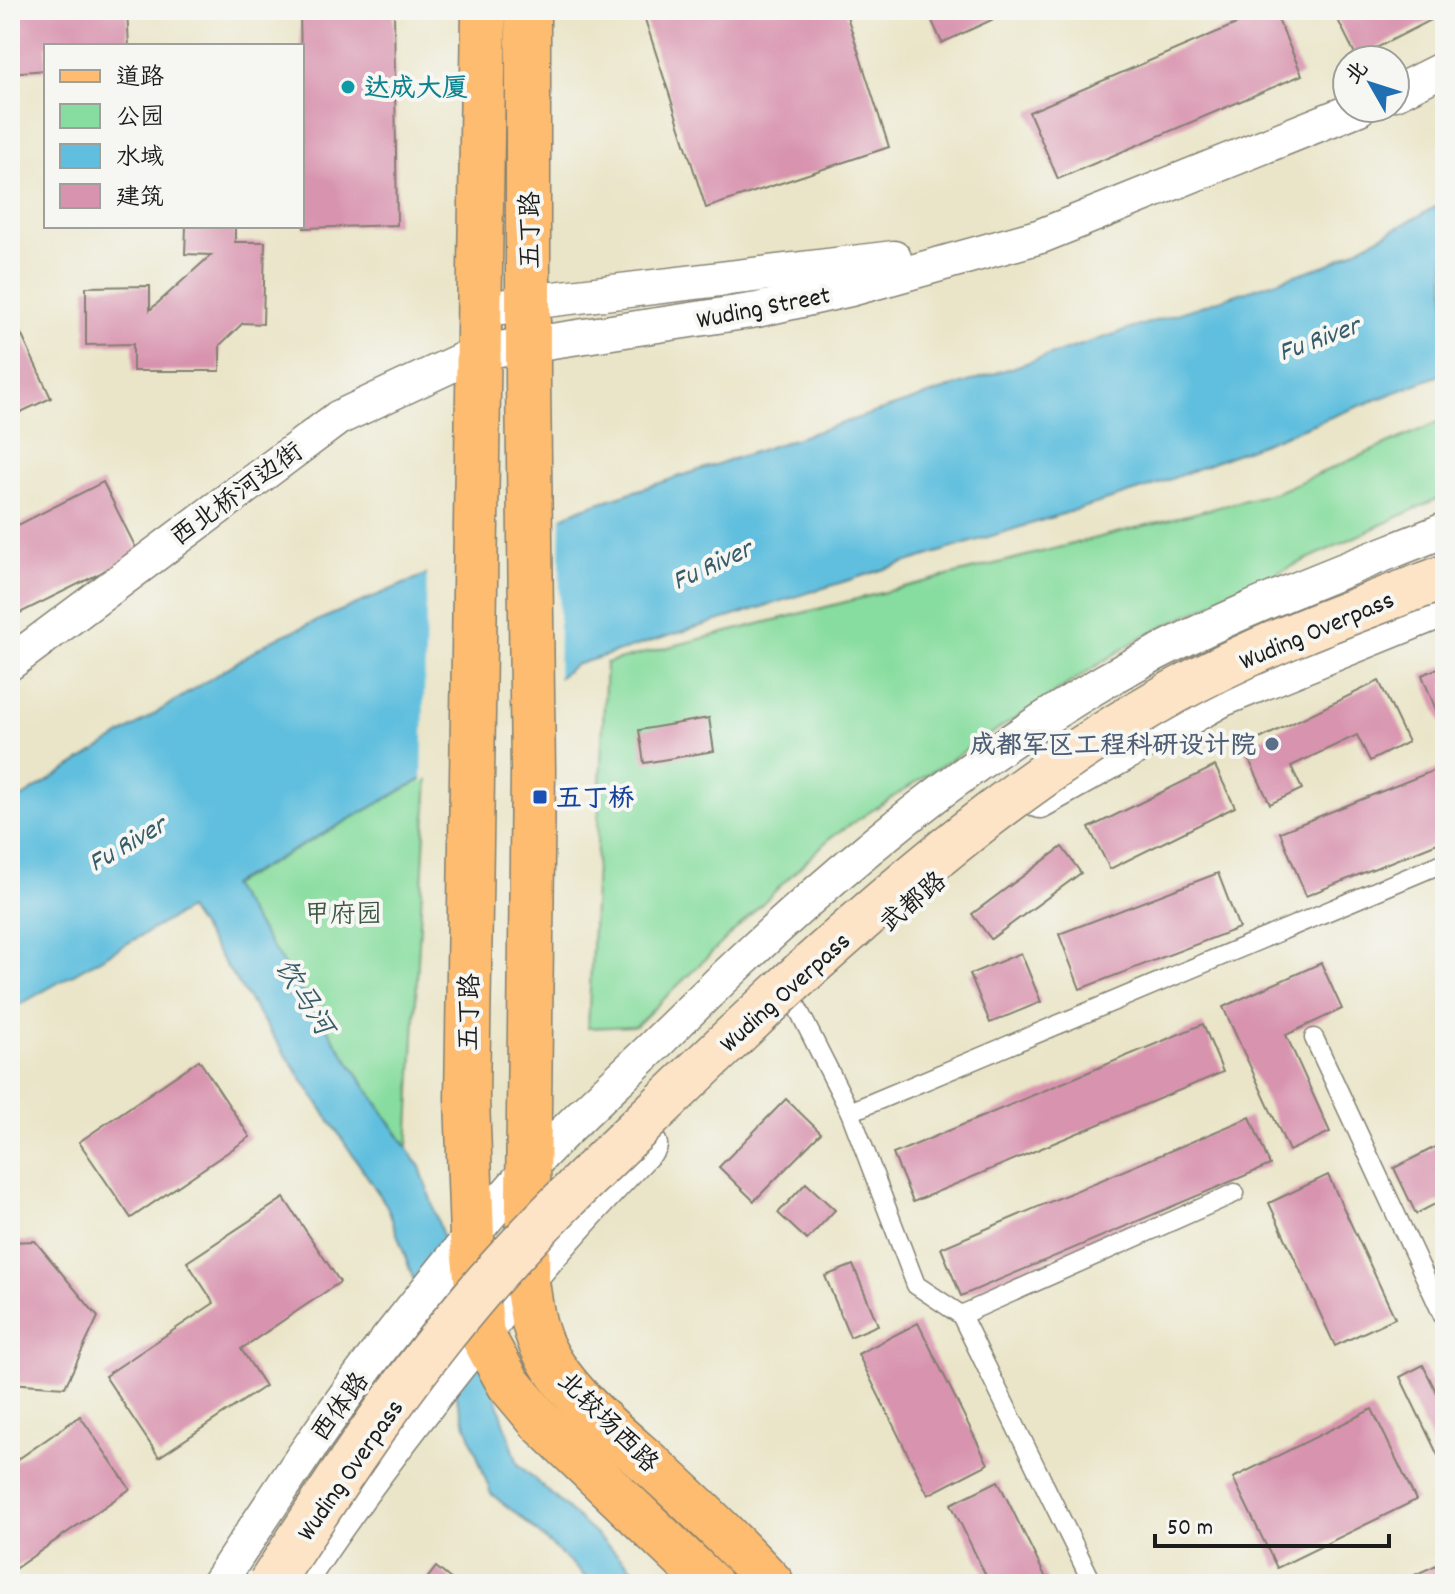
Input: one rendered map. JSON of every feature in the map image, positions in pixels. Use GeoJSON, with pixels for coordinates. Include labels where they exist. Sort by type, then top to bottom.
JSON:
{"type":"FeatureCollection","features":[{"type":"Feature","properties":{"kind":"main road","name":"五丁路"},"geometry":{"type":"LineString","coordinates":[[472,1237],[467,1098],[484,10]]}},
{"type":"Feature","properties":{"kind":"main road","name":"五丁路"},"geometry":{"type":"LineString","coordinates":[[528,10],[528,449],[533,772],[528,1170]]}},
{"type":"Feature","properties":{"kind":"main road","name":"北较场西路"},"geometry":{"type":"LineString","coordinates":[[528,1170],[527,1281],[532,1315],[543,1346],[561,1377],[603,1421],[722,1530],[772,1584]]}},
{"type":"Feature","properties":{"kind":"main road","name":"北较场西路"},"geometry":{"type":"LineString","coordinates":[[472,1237],[482,1335],[509,1384],[540,1421],[710,1584]]}},
{"type":"Feature","properties":{"kind":"street"},"geometry":{"type":"LineString","coordinates":[[1411,85],[1445,68]]}},
{"type":"Feature","properties":{"kind":"street","name":"Wuding Street"},"geometry":{"type":"LineString","coordinates":[[479,332],[528,345],[757,310],[851,289],[1041,236],[1331,119]]}},
{"type":"Feature","properties":{"kind":"street","name":"Wuding Street"},"geometry":{"type":"LineString","coordinates":[[479,332],[529,302],[856,264],[1041,236]]}},
{"type":"Feature","properties":{"kind":"street","name":"西北桥河边街"},"geometry":{"type":"LineString","coordinates":[[10,663],[338,418],[479,332]]}},
{"type":"Feature","properties":{"kind":"street"},"geometry":{"type":"LineString","coordinates":[[472,1237],[528,1170],[751,950],[915,809],[1007,743],[1105,681],[1178,642],[1445,530]]}},
{"type":"Feature","properties":{"kind":"street","name":"Wuding Overpass"},"geometry":{"type":"LineString","coordinates":[[270,1584],[347,1468],[425,1360],[487,1283],[568,1195],[754,1016],[893,892],[1023,788],[1176,691],[1254,653],[1445,577]]}},
{"type":"Feature","properties":{"kind":"street","name":"武都路"},"geometry":{"type":"LineString","coordinates":[[482,1335],[588,1209],[684,1111],[851,952],[999,830],[1057,790],[1223,699],[1445,609]]}},
{"type":"Feature","properties":{"kind":"street","name":"西体路"},"geometry":{"type":"LineString","coordinates":[[218,1584],[296,1467],[387,1340],[472,1237]]}},
{"type":"Feature","properties":{"kind":"street"},"geometry":{"type":"LineString","coordinates":[[298,1584],[321,1547],[482,1335]]}},
{"type":"Feature","properties":{"kind":"lane"},"geometry":{"type":"LineString","coordinates":[[850,1112],[1445,862]]}},
{"type":"Feature","properties":{"kind":"lane"},"geometry":{"type":"LineString","coordinates":[[796,1005],[850,1112],[916,1285],[961,1315],[1093,1584]]}},
{"type":"Feature","properties":{"kind":"lane"},"geometry":{"type":"LineString","coordinates":[[1314,1038],[1445,1320]]}},
{"type":"Feature","properties":{"kind":"lane"},"geometry":{"type":"LineString","coordinates":[[961,1315],[1235,1193]]}},
{"type":"Feature","properties":{"kind":"green space"},"geometry":{"type":"Polygon","coordinates":[[[1445,419],[1445,495],[1143,636],[831,837],[636,1026],[588,1028],[606,663],[1277,492],[1445,419]]]}},
{"type":"Feature","properties":{"kind":"green space","name":"甲府园"},"geometry":{"type":"Polygon","coordinates":[[[428,776],[408,1148],[230,886],[428,776]]]}},
{"type":"Feature","properties":{"kind":"water","name":"Fu River"},"geometry":{"type":"Polygon","coordinates":[[[1445,202],[1445,373],[1150,487],[575,665],[428,776],[230,885],[420,1167],[518,1464],[650,1584],[593,1584],[521,1517],[491,1494],[387,1206],[188,909],[10,1010],[10,805],[272,640],[583,508],[1329,264],[1445,202]]]}},
{"type":"Feature","properties":{"kind":"pier","name":"五丁桥"},"geometry":{"type":"Polygon","coordinates":[[[561,513],[558,684],[422,784],[427,570],[561,513]]]}},
{"type":"Feature","properties":{"kind":"building"},"geometry":{"type":"Polygon","coordinates":[[[10,10],[127,10],[129,44],[44,44],[44,70],[10,73],[10,10]]]}},
{"type":"Feature","properties":{"kind":"building","name":"达成大厦"},"geometry":{"type":"Polygon","coordinates":[[[300,10],[394,10],[397,225],[304,228],[304,44],[301,44],[300,10]]]}},
{"type":"Feature","properties":{"kind":"building"},"geometry":{"type":"Polygon","coordinates":[[[642,10],[845,10],[889,147],[706,208],[642,10]]]}},
{"type":"Feature","properties":{"kind":"building"},"geometry":{"type":"Polygon","coordinates":[[[927,10],[1013,10],[942,43],[927,10]]]}},
{"type":"Feature","properties":{"kind":"building"},"geometry":{"type":"Polygon","coordinates":[[[1274,10],[1302,75],[1058,179],[1029,112],[1274,10]]]}},
{"type":"Feature","properties":{"kind":"building"},"geometry":{"type":"Polygon","coordinates":[[[1333,10],[1445,10],[1445,13],[1384,44],[1350,44],[1333,10]]]}},
{"type":"Feature","properties":{"kind":"building"},"geometry":{"type":"Polygon","coordinates":[[[186,228],[235,228],[235,242],[265,242],[263,324],[243,323],[220,345],[220,371],[133,371],[133,344],[86,345],[86,287],[150,286],[150,310],[211,255],[185,254],[186,228]]]}},
{"type":"Feature","properties":{"kind":"building"},"geometry":{"type":"Polygon","coordinates":[[[16,323],[51,398],[10,417],[10,326],[16,323]]]}},
{"type":"Feature","properties":{"kind":"building"},"geometry":{"type":"Polygon","coordinates":[[[103,482],[139,554],[10,618],[10,529],[103,482]]]}},
{"type":"Feature","properties":{"kind":"building"},"geometry":{"type":"Polygon","coordinates":[[[1445,665],[1445,723],[1442,725],[1422,675],[1445,665]]]}},
{"type":"Feature","properties":{"kind":"building"},"geometry":{"type":"Polygon","coordinates":[[[1379,681],[1408,742],[1370,761],[1357,735],[1291,766],[1302,789],[1270,804],[1243,747],[1379,681]]]}},
{"type":"Feature","properties":{"kind":"building"},"geometry":{"type":"Polygon","coordinates":[[[709,718],[714,751],[644,763],[639,730],[709,718]]]}},
{"type":"Feature","properties":{"kind":"building"},"geometry":{"type":"Polygon","coordinates":[[[1215,766],[1235,807],[1110,869],[1089,828],[1215,766]]]}},
{"type":"Feature","properties":{"kind":"building"},"geometry":{"type":"Polygon","coordinates":[[[1445,766],[1445,840],[1306,896],[1280,832],[1445,766]]]}},
{"type":"Feature","properties":{"kind":"building"},"geometry":{"type":"Polygon","coordinates":[[[1062,847],[1081,873],[991,939],[972,914],[1062,847]]]}},
{"type":"Feature","properties":{"kind":"building"},"geometry":{"type":"Polygon","coordinates":[[[1218,873],[1239,928],[1080,989],[1059,934],[1218,873]]]}},
{"type":"Feature","properties":{"kind":"building"},"geometry":{"type":"Polygon","coordinates":[[[1021,953],[1041,1002],[990,1023],[970,974],[1021,953]]]}},
{"type":"Feature","properties":{"kind":"building"},"geometry":{"type":"Polygon","coordinates":[[[1321,963],[1342,1009],[1286,1035],[1330,1132],[1289,1151],[1223,1007],[1321,963]]]}},
{"type":"Feature","properties":{"kind":"building"},"geometry":{"type":"Polygon","coordinates":[[[1203,1024],[1223,1072],[913,1202],[893,1154],[1203,1024]]]}},
{"type":"Feature","properties":{"kind":"building"},"geometry":{"type":"Polygon","coordinates":[[[199,1060],[250,1137],[131,1218],[79,1142],[199,1060]]]}},
{"type":"Feature","properties":{"kind":"building"},"geometry":{"type":"Polygon","coordinates":[[[786,1099],[821,1133],[754,1201],[719,1167],[786,1099]]]}},
{"type":"Feature","properties":{"kind":"building"},"geometry":{"type":"Polygon","coordinates":[[[1250,1117],[1270,1165],[961,1296],[941,1248],[1250,1117]]]}},
{"type":"Feature","properties":{"kind":"building"},"geometry":{"type":"Polygon","coordinates":[[[1445,1142],[1445,1199],[1416,1214],[1394,1168],[1445,1142]]]}},
{"type":"Feature","properties":{"kind":"building"},"geometry":{"type":"Polygon","coordinates":[[[1328,1175],[1395,1318],[1335,1346],[1269,1203],[1328,1175]]]}},
{"type":"Feature","properties":{"kind":"building"},"geometry":{"type":"Polygon","coordinates":[[[806,1183],[835,1210],[807,1240],[778,1213],[806,1183]]]}},
{"type":"Feature","properties":{"kind":"building"},"geometry":{"type":"Polygon","coordinates":[[[284,1198],[340,1282],[241,1349],[265,1386],[159,1457],[105,1376],[214,1303],[187,1262],[284,1198]]]}},
{"type":"Feature","properties":{"kind":"building"},"geometry":{"type":"Polygon","coordinates":[[[35,1241],[98,1317],[65,1387],[10,1383],[10,1242],[35,1241]]]}},
{"type":"Feature","properties":{"kind":"building"},"geometry":{"type":"Polygon","coordinates":[[[853,1265],[878,1325],[850,1337],[825,1276],[853,1265]]]}},
{"type":"Feature","properties":{"kind":"building"},"geometry":{"type":"Polygon","coordinates":[[[918,1323],[988,1464],[928,1495],[858,1354],[918,1323]]]}},
{"type":"Feature","properties":{"kind":"building"},"geometry":{"type":"Polygon","coordinates":[[[1423,1365],[1445,1410],[1445,1470],[1400,1377],[1423,1365]]]}},
{"type":"Feature","properties":{"kind":"building"},"geometry":{"type":"Polygon","coordinates":[[[1372,1409],[1416,1500],[1277,1568],[1233,1478],[1372,1409]]]}},
{"type":"Feature","properties":{"kind":"building"},"geometry":{"type":"Polygon","coordinates":[[[80,1416],[130,1489],[10,1572],[10,1465],[80,1416]]]}},
{"type":"Feature","properties":{"kind":"building"},"geometry":{"type":"Polygon","coordinates":[[[998,1481],[1049,1584],[990,1584],[951,1504],[998,1481]]]}},
{"type":"Feature","properties":{"kind":"building"},"geometry":{"type":"Polygon","coordinates":[[[1445,1561],[1445,1584],[1395,1584],[1445,1561]]]}},
{"type":"Feature","properties":{"kind":"building"},"geometry":{"type":"Polygon","coordinates":[[[436,1567],[457,1584],[423,1584],[436,1567]]]}},
{"type":"Feature","properties":{"kind":"place","name":"达成大厦"},"geometry":{"type":"Point","coordinates":[348,87]}},
{"type":"Feature","properties":{"kind":"place","name":"成都军区工程科研设计院"},"geometry":{"type":"Point","coordinates":[1272,744]}},
{"type":"Feature","properties":{"kind":"place","name":"五丁桥"},"geometry":{"type":"Point","coordinates":[540,797]}},
{"type":"Feature","properties":{"kind":"water label","name":"饮马河"},"geometry":{"type":"Point","coordinates":[306,996]}}]}
